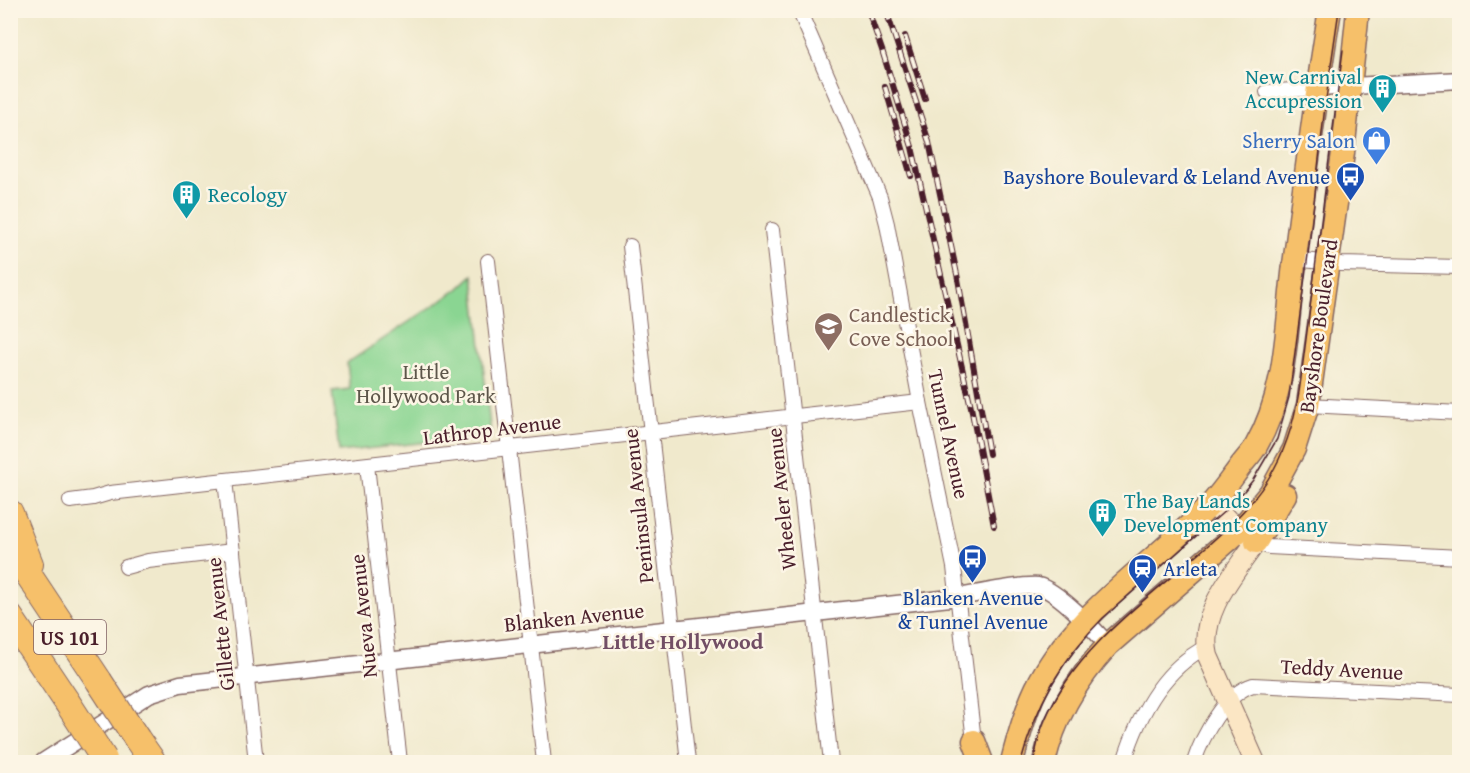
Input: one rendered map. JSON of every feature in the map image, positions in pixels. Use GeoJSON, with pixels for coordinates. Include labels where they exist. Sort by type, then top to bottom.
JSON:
{"type":"FeatureCollection","features":[{"type":"Feature","properties":{"kind":"highway"},"geometry":{"type":"LineString","coordinates":[[10,513],[40,592]]}},
{"type":"Feature","properties":{"kind":"highway","name":"US 101"},"geometry":{"type":"LineString","coordinates":[[10,547],[153,762]]}},
{"type":"Feature","properties":{"kind":"highway","name":"US 101"},"geometry":{"type":"LineString","coordinates":[[10,617],[105,761]]}},
{"type":"Feature","properties":{"kind":"main road","name":"Bayshore Boulevard"},"geometry":{"type":"LineString","coordinates":[[1012,762],[1025,716],[1036,688],[1053,661],[1085,621],[1212,503],[1256,447],[1277,397],[1286,345],[1294,259],[1330,10]]}},
{"type":"Feature","properties":{"kind":"main road","name":"Bayshore Boulevard"},"geometry":{"type":"LineString","coordinates":[[1044,762],[1063,707],[1077,684],[1108,645],[1248,536],[1294,449],[1308,405],[1328,263],[1358,10]]}},
{"type":"Feature","properties":{"kind":"main road"},"geometry":{"type":"LineString","coordinates":[[1212,503],[1248,536],[1211,614],[1206,630],[1206,647],[1255,762]]}},
{"type":"Feature","properties":{"kind":"main road"},"geometry":{"type":"LineString","coordinates":[[973,752],[982,762]]}},
{"type":"Feature","properties":{"kind":"street","name":"Tunnel Avenue"},"geometry":{"type":"LineString","coordinates":[[799,10],[880,197],[887,224],[920,402],[950,539],[959,597],[973,752]]}},
{"type":"Feature","properties":{"kind":"street"},"geometry":{"type":"LineString","coordinates":[[1267,92],[1460,80]]}},
{"type":"Feature","properties":{"kind":"street","name":"Wheeler Avenue"},"geometry":{"type":"LineString","coordinates":[[772,230],[831,762]]}},
{"type":"Feature","properties":{"kind":"street","name":"Peninsula Avenue"},"geometry":{"type":"LineString","coordinates":[[630,246],[688,762]]}},
{"type":"Feature","properties":{"kind":"street"},"geometry":{"type":"LineString","coordinates":[[1294,259],[1328,263],[1460,267]]}},
{"type":"Feature","properties":{"kind":"street"},"geometry":{"type":"LineString","coordinates":[[488,261],[544,762]]}},
{"type":"Feature","properties":{"kind":"street","name":"Lathrop Avenue"},"geometry":{"type":"LineString","coordinates":[[70,501],[110,493],[920,402]]}},
{"type":"Feature","properties":{"kind":"street"},"geometry":{"type":"LineString","coordinates":[[1308,405],[1460,413]]}},
{"type":"Feature","properties":{"kind":"street","name":"Nueva Avenue"},"geometry":{"type":"LineString","coordinates":[[367,465],[400,762]]}},
{"type":"Feature","properties":{"kind":"street","name":"Gillette Avenue"},"geometry":{"type":"LineString","coordinates":[[225,480],[256,762]]}},
{"type":"Feature","properties":{"kind":"street"},"geometry":{"type":"LineString","coordinates":[[1248,536],[1269,547],[1460,557]]}},
{"type":"Feature","properties":{"kind":"street"},"geometry":{"type":"LineString","coordinates":[[126,567],[148,561],[233,551]]}},
{"type":"Feature","properties":{"kind":"street","name":"Blanken Avenue"},"geometry":{"type":"LineString","coordinates":[[43,762],[149,694],[180,684],[959,597],[1038,586],[1048,591],[1085,621],[1108,645]]}},
{"type":"Feature","properties":{"kind":"street"},"geometry":{"type":"LineString","coordinates":[[1124,762],[1138,725],[1166,680],[1179,664],[1206,647]]}},
{"type":"Feature","properties":{"kind":"street","name":"Teddy Avenue"},"geometry":{"type":"LineString","coordinates":[[1194,762],[1203,738],[1214,719],[1243,688],[1253,685],[1460,695]]}},
{"type":"Feature","properties":{"kind":"green space","name":"Little Hollywood Park"},"geometry":{"type":"Polygon","coordinates":[[[473,275],[491,435],[339,452],[332,391],[350,389],[347,363],[457,290],[473,275]]]}},
{"type":"Feature","properties":{"kind":"tram line"},"geometry":{"type":"LineString","coordinates":[[1021,762],[1042,702],[1075,650],[1103,618],[1235,502],[1253,480],[1277,439],[1289,397],[1339,10]]}},
{"type":"Feature","properties":{"kind":"tram line"},"geometry":{"type":"LineString","coordinates":[[1033,762],[1045,719],[1059,692],[1076,668],[1116,625],[1206,547],[1243,511],[1260,491],[1284,447],[1292,425],[1299,390],[1343,50]]}},
{"type":"Feature","properties":{"kind":"railway"},"geometry":{"type":"LineString","coordinates":[[868,10],[912,147],[971,407],[994,526]]}},
{"type":"Feature","properties":{"kind":"railway"},"geometry":{"type":"LineString","coordinates":[[886,10],[929,142],[958,279],[989,454]]}},
{"type":"Feature","properties":{"kind":"railway"},"geometry":{"type":"LineString","coordinates":[[905,36],[925,99]]}},
{"type":"Feature","properties":{"kind":"railway"},"geometry":{"type":"LineString","coordinates":[[885,87],[911,176]]}},
{"type":"Feature","properties":{"kind":"place","name":"New Carnival Accupression"},"geometry":{"type":"Point","coordinates":[1383,114]}},
{"type":"Feature","properties":{"kind":"place","name":"Sherry Salon"},"geometry":{"type":"Point","coordinates":[1376,166]}},
{"type":"Feature","properties":{"kind":"place","name":"Bayshore Boulevard & Leland Avenue"},"geometry":{"type":"Point","coordinates":[1351,202]}},
{"type":"Feature","properties":{"kind":"place","name":"Recology"},"geometry":{"type":"Point","coordinates":[187,220]}},
{"type":"Feature","properties":{"kind":"place","name":"Candlestick Cove School"},"geometry":{"type":"Point","coordinates":[828,352]}},
{"type":"Feature","properties":{"kind":"place","name":"The Bay Lands Development Company"},"geometry":{"type":"Point","coordinates":[1103,538]}},
{"type":"Feature","properties":{"kind":"place","name":"Blanken Avenue & Tunnel Avenue"},"geometry":{"type":"Point","coordinates":[973,584]}},
{"type":"Feature","properties":{"kind":"place","name":"Arleta"},"geometry":{"type":"Point","coordinates":[1142,594]}},
{"type":"Feature","properties":{"kind":"district","name":"Little Hollywood"},"geometry":{"type":"Point","coordinates":[683,641]}}]}
